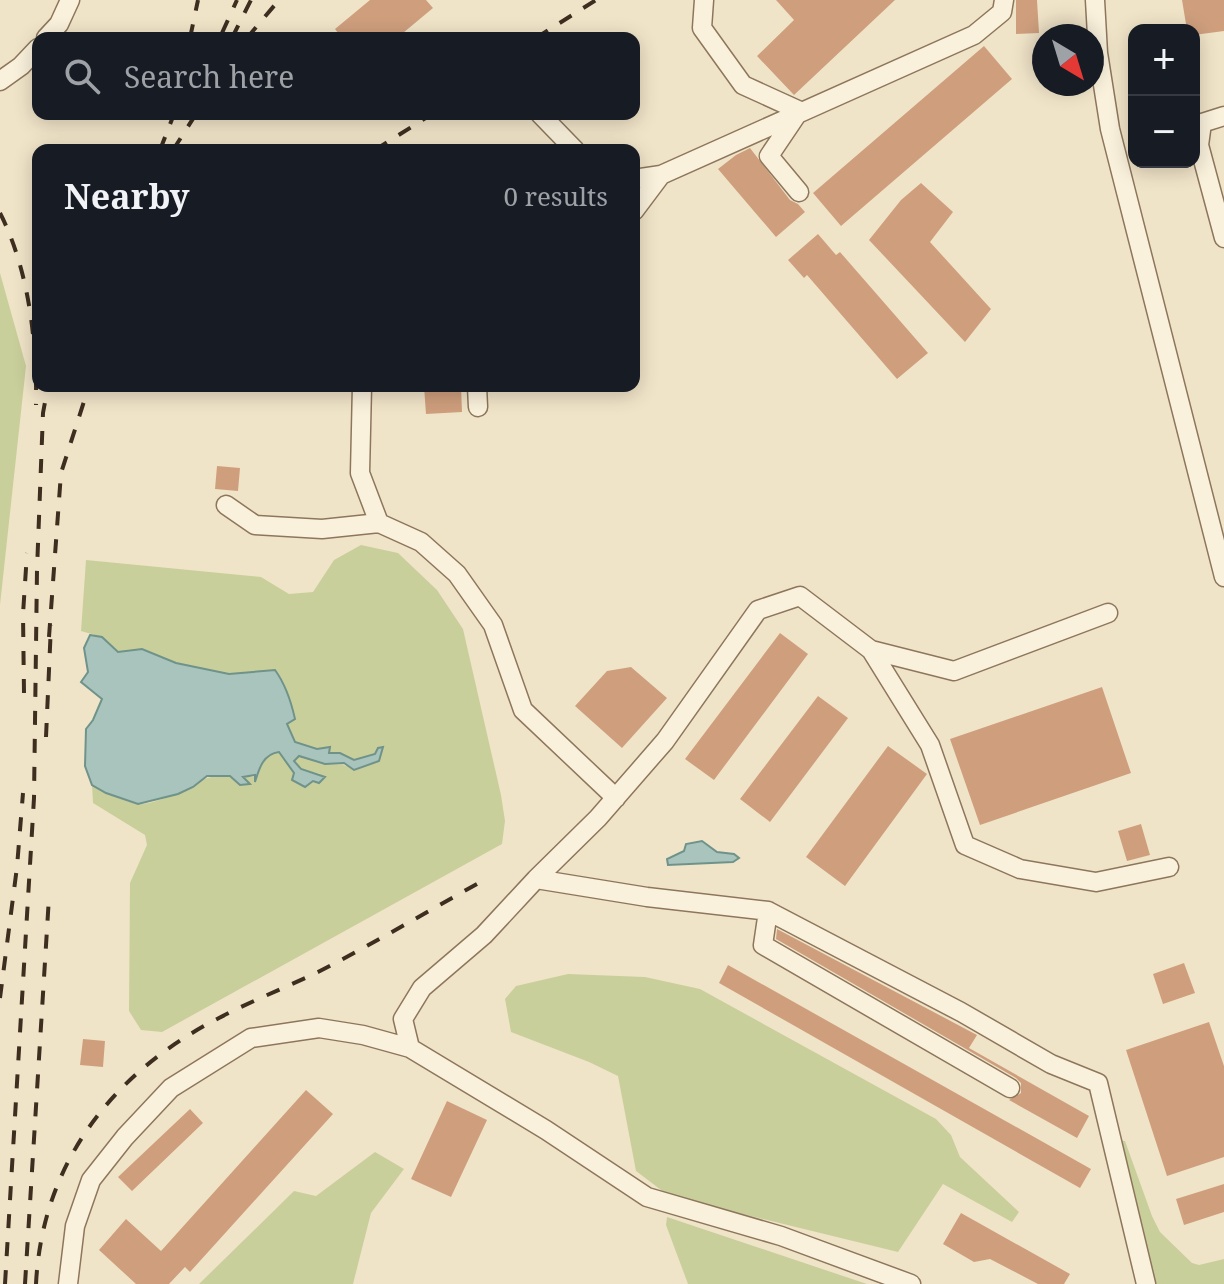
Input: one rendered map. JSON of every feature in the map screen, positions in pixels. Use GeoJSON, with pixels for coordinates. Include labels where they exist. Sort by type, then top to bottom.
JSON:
{"type":"FeatureCollection","features":[{"type":"Feature","properties":{"kind":"street"},"geometry":{"type":"LineString","coordinates":[[52,32],[59,24],[70,0]]}},
{"type":"Feature","properties":{"kind":"street"},"geometry":{"type":"LineString","coordinates":[[704,0],[702,28],[743,85],[800,111]]}},
{"type":"Feature","properties":{"kind":"street"},"geometry":{"type":"LineString","coordinates":[[640,178],[661,175],[974,35],[1002,12],[1004,0]]}},
{"type":"Feature","properties":{"kind":"street"},"geometry":{"type":"LineString","coordinates":[[1095,0],[1098,53],[1110,129],[1219,540],[1224,577]]}},
{"type":"Feature","properties":{"kind":"street"},"geometry":{"type":"LineString","coordinates":[[0,81],[32,54]]}},
{"type":"Feature","properties":{"kind":"street"},"geometry":{"type":"LineString","coordinates":[[799,192],[769,156],[800,111]]}},
{"type":"Feature","properties":{"kind":"street"},"geometry":{"type":"LineString","coordinates":[[1224,116],[1202,123],[1199,145],[1224,238]]}},
{"type":"Feature","properties":{"kind":"street"},"geometry":{"type":"LineString","coordinates":[[546,120],[569,144]]}},
{"type":"Feature","properties":{"kind":"street"},"geometry":{"type":"LineString","coordinates":[[640,203],[661,175]]}},
{"type":"Feature","properties":{"kind":"street"},"geometry":{"type":"LineString","coordinates":[[362,392],[360,473],[379,523]]}},
{"type":"Feature","properties":{"kind":"street"},"geometry":{"type":"LineString","coordinates":[[477,392],[478,407]]}},
{"type":"Feature","properties":{"kind":"street"},"geometry":{"type":"LineString","coordinates":[[226,505],[255,525],[322,529],[379,523],[421,542],[457,574],[493,625],[523,710],[616,798]]}},
{"type":"Feature","properties":{"kind":"street"},"geometry":{"type":"LineString","coordinates":[[410,1048],[403,1019],[422,988],[484,935],[616,798],[665,741],[758,610],[800,596],[871,650],[930,745],[965,845],[1020,869],[1096,882],[1169,867]]}},
{"type":"Feature","properties":{"kind":"street"},"geometry":{"type":"LineString","coordinates":[[871,650],[954,671],[1108,613]]}},
{"type":"Feature","properties":{"kind":"street"},"geometry":{"type":"LineString","coordinates":[[536,879],[647,897],[768,911],[961,1012],[1051,1064],[1098,1083],[1146,1284]]}},
{"type":"Feature","properties":{"kind":"street"},"geometry":{"type":"LineString","coordinates":[[768,911],[763,945],[1010,1088]]}},
{"type":"Feature","properties":{"kind":"street"},"geometry":{"type":"LineString","coordinates":[[68,1284],[75,1226],[91,1180],[125,1137],[171,1088],[251,1038],[319,1028],[363,1035],[410,1048],[546,1130],[647,1197],[781,1236],[911,1284]]}},
{"type":"Feature","properties":{"kind":"green space"},"geometry":{"type":"Polygon","coordinates":[[[0,273],[26,366],[0,605],[0,273]]]}},
{"type":"Feature","properties":{"kind":"green space"},"geometry":{"type":"Polygon","coordinates":[[[361,545],[398,553],[437,590],[463,629],[501,795],[505,821],[502,844],[162,1032],[141,1030],[129,1011],[130,883],[147,845],[145,835],[93,803],[92,785],[127,801],[144,804],[213,777],[235,778],[249,783],[243,777],[256,777],[262,764],[274,753],[279,752],[294,773],[320,774],[301,769],[294,761],[299,756],[354,770],[365,765],[375,754],[354,760],[340,753],[329,754],[330,748],[317,749],[295,742],[286,724],[288,696],[275,670],[229,674],[176,663],[142,649],[117,652],[102,637],[81,631],[86,560],[261,577],[289,594],[313,592],[334,560],[361,545]]]}},
{"type":"Feature","properties":{"kind":"green space"},"geometry":{"type":"Polygon","coordinates":[[[568,974],[645,977],[700,989],[936,1119],[951,1135],[960,1157],[1019,1212],[1012,1222],[943,1184],[898,1252],[669,1196],[636,1171],[618,1076],[511,1032],[505,999],[516,986],[568,974]]]}},
{"type":"Feature","properties":{"kind":"green space"},"geometry":{"type":"Polygon","coordinates":[[[1116,1140],[1125,1141],[1160,1232],[1192,1263],[1199,1265],[1224,1259],[1224,1284],[1154,1284],[1116,1140]]]}},
{"type":"Feature","properties":{"kind":"green space"},"geometry":{"type":"Polygon","coordinates":[[[375,1152],[404,1169],[371,1213],[353,1284],[199,1284],[294,1191],[316,1196],[375,1152]]]}},
{"type":"Feature","properties":{"kind":"green space"},"geometry":{"type":"Polygon","coordinates":[[[667,1217],[867,1284],[688,1284],[666,1225],[667,1217]]]}},
{"type":"Feature","properties":{"kind":"water"},"geometry":{"type":"Polygon","coordinates":[[[90,635],[102,637],[118,652],[142,649],[176,663],[229,674],[275,670],[292,706],[295,719],[287,724],[295,742],[317,749],[330,747],[329,753],[340,753],[354,760],[375,754],[378,748],[383,747],[379,761],[354,770],[344,763],[325,764],[299,756],[294,761],[301,769],[325,777],[319,783],[313,781],[305,787],[292,780],[294,773],[279,752],[265,759],[255,782],[255,775],[243,777],[250,784],[240,785],[230,776],[207,776],[178,794],[138,804],[106,793],[92,785],[85,766],[86,729],[102,699],[81,682],[88,672],[84,648],[90,635]]]}},
{"type":"Feature","properties":{"kind":"water"},"geometry":{"type":"Polygon","coordinates":[[[702,841],[717,852],[734,854],[739,858],[733,862],[668,865],[667,859],[684,851],[686,844],[702,841]]]}},
{"type":"Feature","properties":{"kind":"building"},"geometry":{"type":"Polygon","coordinates":[[[370,0],[426,0],[433,8],[404,32],[337,32],[335,29],[370,0]]]}},
{"type":"Feature","properties":{"kind":"building"},"geometry":{"type":"Polygon","coordinates":[[[776,0],[895,0],[794,95],[757,56],[794,20],[776,0]]]}},
{"type":"Feature","properties":{"kind":"building"},"geometry":{"type":"Polygon","coordinates":[[[1016,0],[1037,0],[1038,24],[1032,24],[1032,33],[1016,34],[1016,0]]]}},
{"type":"Feature","properties":{"kind":"building"},"geometry":{"type":"Polygon","coordinates":[[[1182,0],[1224,0],[1224,31],[1200,34],[1200,24],[1186,24],[1182,0]]]}},
{"type":"Feature","properties":{"kind":"building"},"geometry":{"type":"Polygon","coordinates":[[[984,46],[1012,79],[841,226],[813,193],[984,46]]]}},
{"type":"Feature","properties":{"kind":"building"},"geometry":{"type":"Polygon","coordinates":[[[750,148],[790,200],[805,212],[776,237],[718,169],[750,148]]]}},
{"type":"Feature","properties":{"kind":"building"},"geometry":{"type":"Polygon","coordinates":[[[921,183],[953,212],[930,242],[991,309],[965,342],[869,240],[901,200],[921,183]]]}},
{"type":"Feature","properties":{"kind":"building"},"geometry":{"type":"Polygon","coordinates":[[[818,234],[836,255],[840,252],[928,353],[897,379],[807,275],[804,278],[788,260],[818,234]]]}},
{"type":"Feature","properties":{"kind":"building"},"geometry":{"type":"Polygon","coordinates":[[[424,392],[461,392],[462,412],[426,414],[424,392]]]}},
{"type":"Feature","properties":{"kind":"building"},"geometry":{"type":"Polygon","coordinates":[[[217,466],[240,468],[238,491],[215,489],[217,466]]]}},
{"type":"Feature","properties":{"kind":"building"},"geometry":{"type":"Polygon","coordinates":[[[780,633],[808,654],[714,780],[685,759],[780,633]]]}},
{"type":"Feature","properties":{"kind":"building"},"geometry":{"type":"Polygon","coordinates":[[[631,667],[667,698],[622,748],[575,706],[607,671],[631,667]]]}},
{"type":"Feature","properties":{"kind":"building"},"geometry":{"type":"Polygon","coordinates":[[[1102,687],[1131,773],[980,825],[950,739],[1102,687]]]}},
{"type":"Feature","properties":{"kind":"building"},"geometry":{"type":"Polygon","coordinates":[[[818,696],[848,718],[770,822],[740,799],[818,696]]]}},
{"type":"Feature","properties":{"kind":"building"},"geometry":{"type":"Polygon","coordinates":[[[888,746],[927,774],[845,886],[806,857],[888,746]]]}},
{"type":"Feature","properties":{"kind":"building"},"geometry":{"type":"Polygon","coordinates":[[[1141,824],[1150,855],[1127,861],[1118,831],[1141,824]]]}},
{"type":"Feature","properties":{"kind":"building"},"geometry":{"type":"Polygon","coordinates":[[[777,929],[977,1035],[969,1048],[1089,1116],[1077,1138],[1009,1100],[1021,1093],[1021,1083],[1016,1078],[776,939],[777,929]]]}},
{"type":"Feature","properties":{"kind":"building"},"geometry":{"type":"Polygon","coordinates":[[[1184,963],[1195,993],[1163,1004],[1153,974],[1184,963]]]}},
{"type":"Feature","properties":{"kind":"building"},"geometry":{"type":"Polygon","coordinates":[[[728,965],[1091,1169],[1080,1188],[719,983],[728,965]]]}},
{"type":"Feature","properties":{"kind":"building"},"geometry":{"type":"Polygon","coordinates":[[[1209,1022],[1224,1066],[1224,1157],[1167,1176],[1126,1050],[1209,1022]]]}},
{"type":"Feature","properties":{"kind":"building"},"geometry":{"type":"Polygon","coordinates":[[[83,1039],[105,1041],[103,1067],[80,1065],[83,1039]]]}},
{"type":"Feature","properties":{"kind":"building"},"geometry":{"type":"Polygon","coordinates":[[[306,1090],[333,1114],[190,1272],[185,1267],[169,1284],[136,1284],[99,1250],[126,1219],[161,1251],[306,1090]]]}},
{"type":"Feature","properties":{"kind":"building"},"geometry":{"type":"Polygon","coordinates":[[[447,1101],[487,1120],[451,1197],[411,1179],[447,1101]]]}},
{"type":"Feature","properties":{"kind":"building"},"geometry":{"type":"Polygon","coordinates":[[[190,1109],[203,1123],[132,1191],[118,1177],[190,1109]]]}},
{"type":"Feature","properties":{"kind":"building"},"geometry":{"type":"Polygon","coordinates":[[[1224,1184],[1224,1212],[1184,1225],[1176,1199],[1224,1184]]]}},
{"type":"Feature","properties":{"kind":"building"},"geometry":{"type":"Polygon","coordinates":[[[961,1213],[1070,1274],[1064,1284],[1038,1284],[990,1259],[974,1262],[943,1244],[961,1213]]]}},
{"type":"Feature","properties":{"kind":"railway"},"geometry":{"type":"LineString","coordinates":[[191,32],[198,0]]}},
{"type":"Feature","properties":{"kind":"railway"},"geometry":{"type":"LineString","coordinates":[[222,32],[237,0]]}},
{"type":"Feature","properties":{"kind":"railway"},"geometry":{"type":"LineString","coordinates":[[235,32],[251,0]]}},
{"type":"Feature","properties":{"kind":"railway"},"geometry":{"type":"LineString","coordinates":[[252,32],[279,0]]}},
{"type":"Feature","properties":{"kind":"railway"},"geometry":{"type":"LineString","coordinates":[[545,32],[596,0]]}},
{"type":"Feature","properties":{"kind":"railway"},"geometry":{"type":"LineString","coordinates":[[162,144],[172,120]]}},
{"type":"Feature","properties":{"kind":"railway"},"geometry":{"type":"LineString","coordinates":[[177,144],[192,120]]}},
{"type":"Feature","properties":{"kind":"railway"},"geometry":{"type":"LineString","coordinates":[[384,144],[422,120]]}},
{"type":"Feature","properties":{"kind":"railway"},"geometry":{"type":"LineString","coordinates":[[0,213],[18,258],[32,326]]}},
{"type":"Feature","properties":{"kind":"railway"},"geometry":{"type":"LineString","coordinates":[[36,392],[36,405]]}},
{"type":"Feature","properties":{"kind":"railway"},"geometry":{"type":"LineString","coordinates":[[5,1284],[34,798],[37,570],[43,413],[47,392]]}},
{"type":"Feature","properties":{"kind":"railway"},"geometry":{"type":"LineString","coordinates":[[49,637],[61,473],[87,392]]}},
{"type":"Feature","properties":{"kind":"railway"},"geometry":{"type":"LineString","coordinates":[[24,693],[23,614],[27,553]]}},
{"type":"Feature","properties":{"kind":"railway"},"geometry":{"type":"LineString","coordinates":[[46,737],[51,625]]}},
{"type":"Feature","properties":{"kind":"railway"},"geometry":{"type":"LineString","coordinates":[[0,998],[23,793]]}},
{"type":"Feature","properties":{"kind":"railway"},"geometry":{"type":"LineString","coordinates":[[36,1284],[41,1240],[52,1199],[69,1161],[90,1126],[116,1094],[147,1065],[219,1018],[318,972],[488,878]]}},
{"type":"Feature","properties":{"kind":"railway"},"geometry":{"type":"LineString","coordinates":[[25,1284],[49,897]]}}]}
